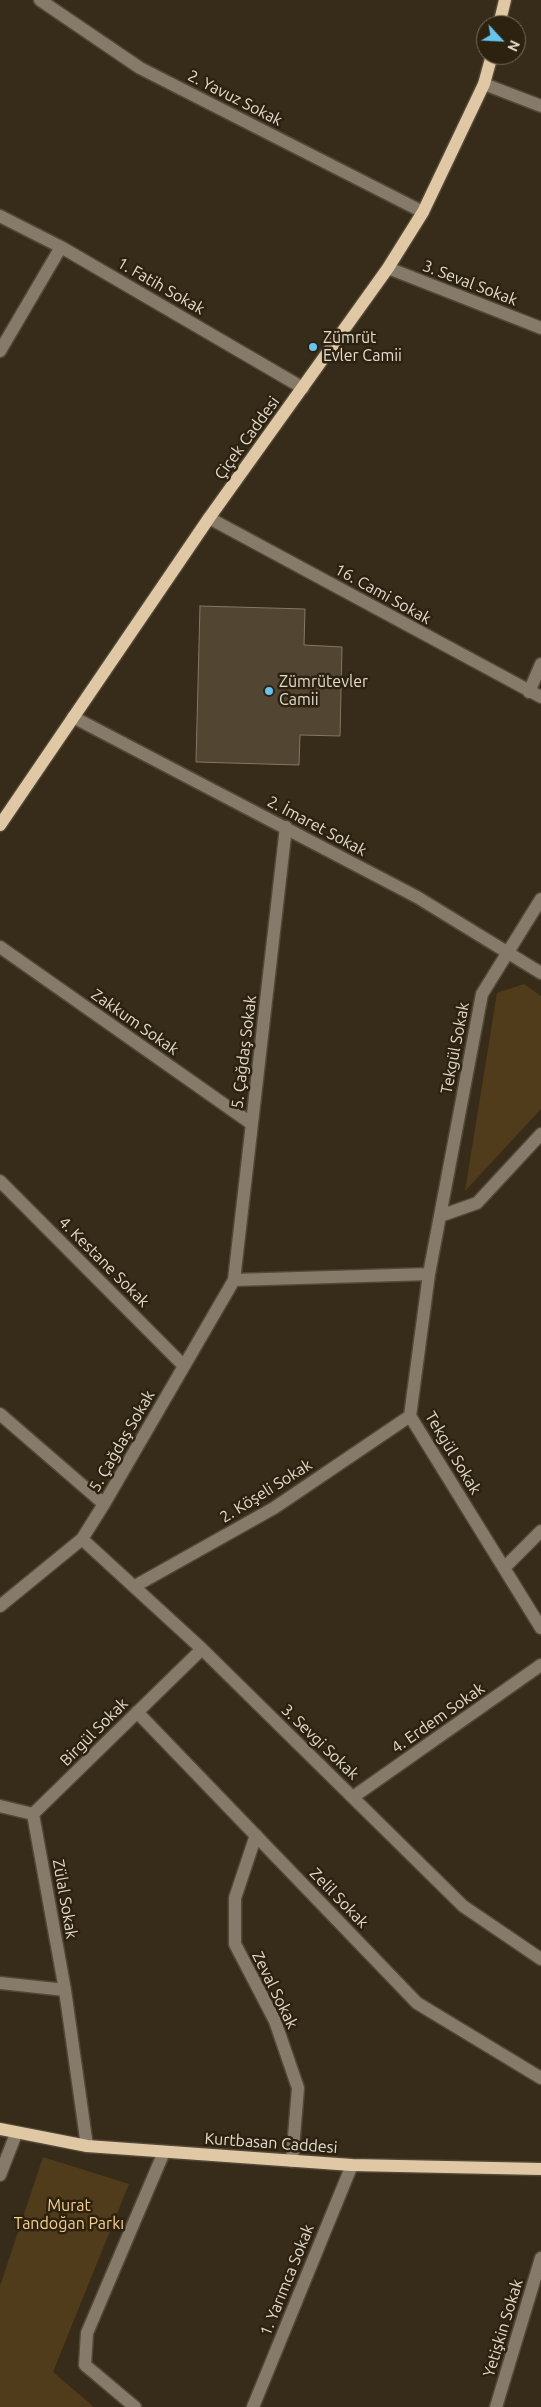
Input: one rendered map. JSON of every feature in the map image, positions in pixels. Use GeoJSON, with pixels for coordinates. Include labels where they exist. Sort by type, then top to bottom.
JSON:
{"type":"FeatureCollection","features":[{"type":"Feature","properties":{"kind":"main road"},"geometry":{"type":"LineString","coordinates":[[501,15],[505,0]]}},
{"type":"Feature","properties":{"kind":"main road","name":"Çiçek Caddesi"},"geometry":{"type":"LineString","coordinates":[[0,825],[209,518],[304,388],[388,268],[423,212],[484,84],[489,65]]}},
{"type":"Feature","properties":{"kind":"main road","name":"Kurtbasan Caddesi"},"geometry":{"type":"LineString","coordinates":[[0,2129],[16,2134],[87,2146],[164,2152],[352,2165],[541,2169]]}},
{"type":"Feature","properties":{"kind":"street","name":"2. Yavuz Sokak"},"geometry":{"type":"LineString","coordinates":[[40,0],[140,68],[423,212]]}},
{"type":"Feature","properties":{"kind":"street"},"geometry":{"type":"LineString","coordinates":[[484,84],[541,106]]}},
{"type":"Feature","properties":{"kind":"street","name":"1. Fatih Sokak"},"geometry":{"type":"LineString","coordinates":[[0,216],[61,247],[304,388]]}},
{"type":"Feature","properties":{"kind":"street"},"geometry":{"type":"LineString","coordinates":[[0,351],[61,247]]}},
{"type":"Feature","properties":{"kind":"street","name":"3. Seval Sokak"},"geometry":{"type":"LineString","coordinates":[[388,268],[541,328]]}},
{"type":"Feature","properties":{"kind":"street","name":"16. Cami Sokak"},"geometry":{"type":"LineString","coordinates":[[209,518],[541,697]]}},
{"type":"Feature","properties":{"kind":"street"},"geometry":{"type":"LineString","coordinates":[[529,692],[541,664]]}},
{"type":"Feature","properties":{"kind":"street","name":"2. İmaret Sokak"},"geometry":{"type":"LineString","coordinates":[[73,717],[417,897],[541,973]]}},
{"type":"Feature","properties":{"kind":"street","name":"5. Çağdaş Sokak"},"geometry":{"type":"LineString","coordinates":[[0,1605],[82,1538],[104,1504],[234,1280],[286,827]]}},
{"type":"Feature","properties":{"kind":"street","name":"Tekgül Sokak"},"geometry":{"type":"LineString","coordinates":[[541,899],[482,994],[428,1274],[410,1416],[541,1628]]}},
{"type":"Feature","properties":{"kind":"street","name":"Zakkum Sokak"},"geometry":{"type":"LineString","coordinates":[[0,947],[252,1124]]}},
{"type":"Feature","properties":{"kind":"street"},"geometry":{"type":"LineString","coordinates":[[440,1216],[476,1203],[541,1134]]}},
{"type":"Feature","properties":{"kind":"street","name":"4. Kestane Sokak"},"geometry":{"type":"LineString","coordinates":[[0,1181],[184,1366]]}},
{"type":"Feature","properties":{"kind":"street"},"geometry":{"type":"LineString","coordinates":[[234,1280],[428,1274]]}},
{"type":"Feature","properties":{"kind":"street"},"geometry":{"type":"LineString","coordinates":[[0,1414],[104,1504]]}},
{"type":"Feature","properties":{"kind":"street","name":"2. Köşeli Sokak"},"geometry":{"type":"LineString","coordinates":[[135,1586],[274,1508],[410,1416]]}},
{"type":"Feature","properties":{"kind":"street"},"geometry":{"type":"LineString","coordinates":[[504,1568],[541,1530]]}},
{"type":"Feature","properties":{"kind":"street","name":"3. Sevgi Sokak"},"geometry":{"type":"LineString","coordinates":[[82,1538],[202,1649],[463,1906],[541,1959]]}},
{"type":"Feature","properties":{"kind":"street","name":"Birgül Sokak"},"geometry":{"type":"LineString","coordinates":[[34,1814],[202,1649]]}},
{"type":"Feature","properties":{"kind":"street","name":"4. Erdem Sokak"},"geometry":{"type":"LineString","coordinates":[[353,1797],[541,1665]]}},
{"type":"Feature","properties":{"kind":"street","name":"Zelil Sokak"},"geometry":{"type":"LineString","coordinates":[[137,1712],[417,2003],[541,2078]]}},
{"type":"Feature","properties":{"kind":"street"},"geometry":{"type":"LineString","coordinates":[[0,1806],[34,1814]]}},
{"type":"Feature","properties":{"kind":"street","name":"Zülal Sokak"},"geometry":{"type":"LineString","coordinates":[[34,1814],[65,1990],[87,2146]]}},
{"type":"Feature","properties":{"kind":"street","name":"Zeval Sokak"},"geometry":{"type":"LineString","coordinates":[[256,1835],[235,1898],[235,1944],[275,2021],[298,2088],[292,2161]]}},
{"type":"Feature","properties":{"kind":"street"},"geometry":{"type":"LineString","coordinates":[[0,1983],[65,1990]]}},
{"type":"Feature","properties":{"kind":"street"},"geometry":{"type":"LineString","coordinates":[[0,2175],[16,2134]]}},
{"type":"Feature","properties":{"kind":"street"},"geometry":{"type":"LineString","coordinates":[[135,2407],[85,2366],[87,2333],[164,2152]]}},
{"type":"Feature","properties":{"kind":"street","name":"1. Yarımca Sokak"},"geometry":{"type":"LineString","coordinates":[[253,2407],[352,2165]]}},
{"type":"Feature","properties":{"kind":"street","name":"Yetişkin Sokak"},"geometry":{"type":"LineString","coordinates":[[496,2407],[541,2258]]}},
{"type":"Feature","properties":{"kind":"green space"},"geometry":{"type":"Polygon","coordinates":[[[524,984],[541,996],[541,1109],[465,1191],[497,993],[524,984]]]}},
{"type":"Feature","properties":{"kind":"green space","name":"Murat Tandoğan Parkı"},"geometry":{"type":"Polygon","coordinates":[[[43,2157],[129,2184],[53,2372],[94,2407],[0,2407],[0,2286],[43,2157]]]}},
{"type":"Feature","properties":{"kind":"building","name":"Zümrütevler Camii"},"geometry":{"type":"Polygon","coordinates":[[[200,606],[305,609],[304,645],[342,647],[340,736],[300,735],[299,765],[196,762],[200,606]]]}},
{"type":"Feature","properties":{"kind":"place","name":"Zümrüt Evler Camii"},"geometry":{"type":"Point","coordinates":[313,347]}},
{"type":"Feature","properties":{"kind":"place","name":"Zümrütevler Camii"},"geometry":{"type":"Point","coordinates":[269,691]}}]}
